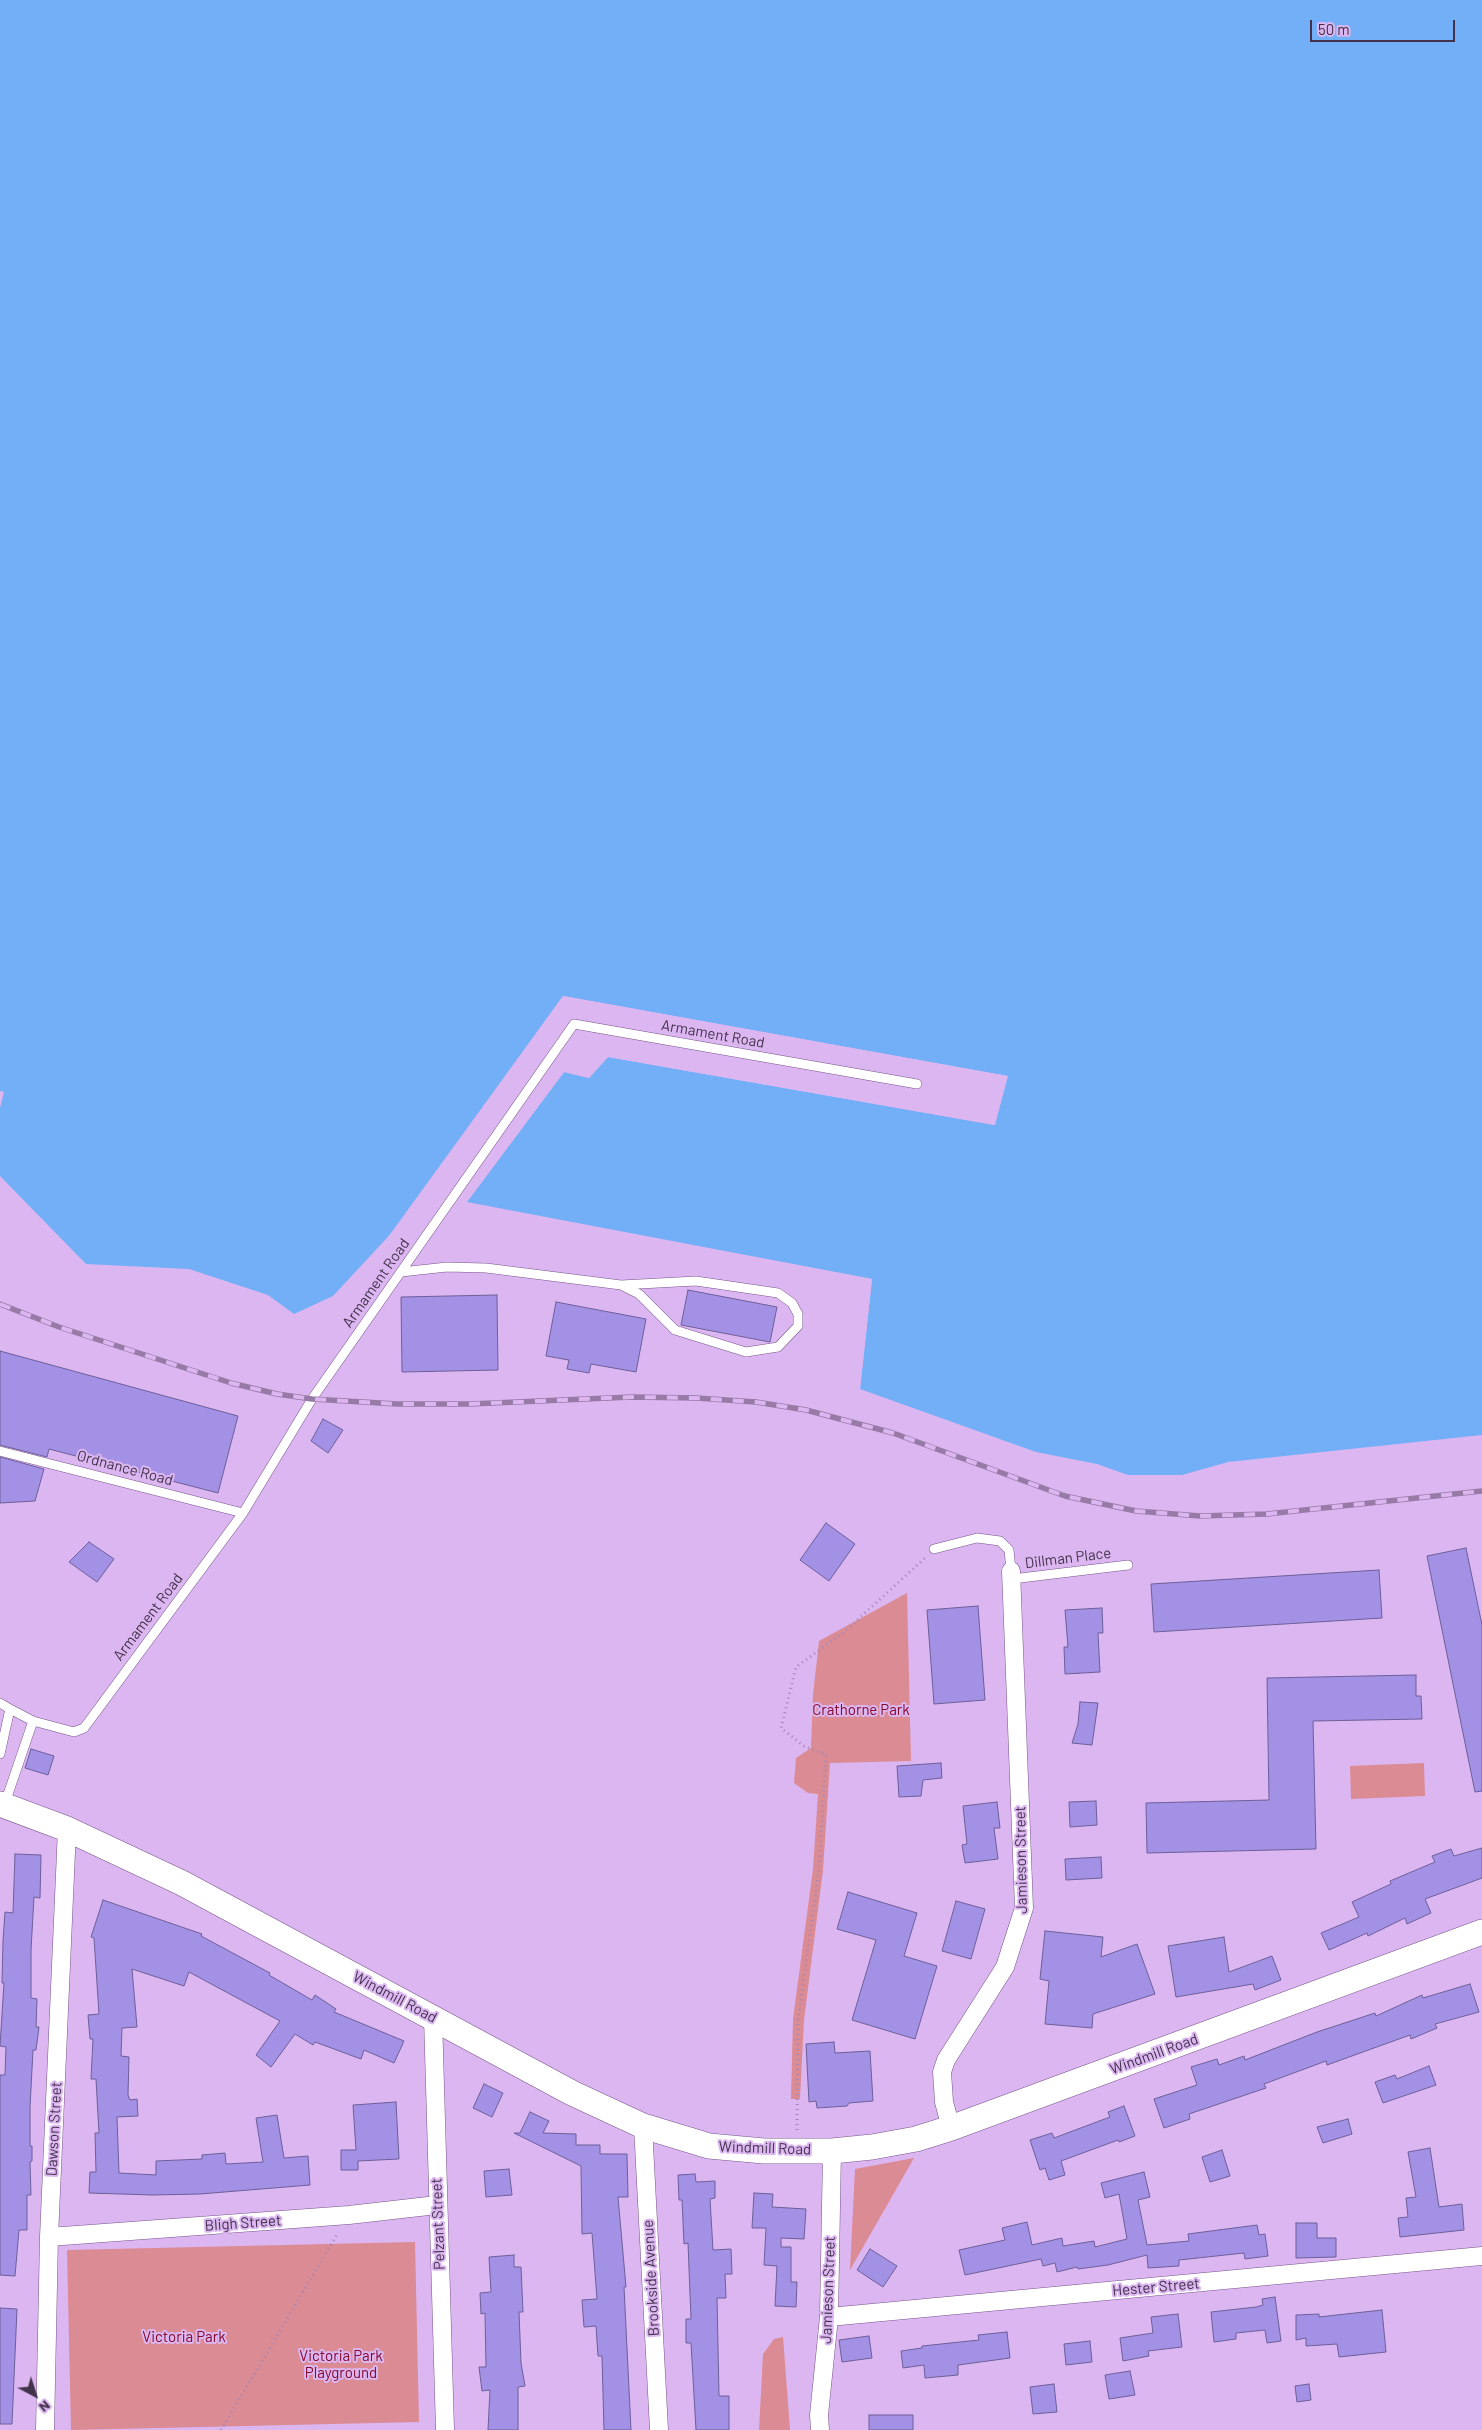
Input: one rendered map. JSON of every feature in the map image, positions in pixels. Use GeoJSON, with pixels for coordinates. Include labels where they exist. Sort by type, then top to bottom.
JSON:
{"type":"FeatureCollection","features":[{"type":"Feature","properties":{"kind":"main road","name":"Windmill Road"},"geometry":{"type":"LineString","coordinates":[[2,1804],[67,1829],[182,1883],[572,2093],[643,2126],[710,2146],[764,2151],[832,2150],[872,2147],[916,2139],[951,2128],[1482,1932]]}},
{"type":"Feature","properties":{"kind":"street","name":"Jamieson Street"},"geometry":{"type":"LineString","coordinates":[[951,2128],[944,2102],[942,2072],[946,2060],[1006,1967],[1024,1908],[1011,1575]]}},
{"type":"Feature","properties":{"kind":"street","name":"Dawson Street"},"geometry":{"type":"LineString","coordinates":[[45,2430],[49,2237],[67,1829]]}},
{"type":"Feature","properties":{"kind":"street","name":"Pelzant Street"},"geometry":{"type":"LineString","coordinates":[[432,2017],[445,2430]]}},
{"type":"Feature","properties":{"kind":"street","name":"Brookside Avenue"},"geometry":{"type":"LineString","coordinates":[[643,2126],[659,2430]]}},
{"type":"Feature","properties":{"kind":"street","name":"Jamieson Street"},"geometry":{"type":"LineString","coordinates":[[820,2430],[819,2415],[830,2317],[832,2150]]}},
{"type":"Feature","properties":{"kind":"street","name":"Bligh Street"},"geometry":{"type":"LineString","coordinates":[[49,2237],[349,2216],[437,2205]]}},
{"type":"Feature","properties":{"kind":"street","name":"Hester Street"},"geometry":{"type":"LineString","coordinates":[[830,2317],[1482,2256]]}},
{"type":"Feature","properties":{"kind":"lane","name":"Armament Road"},"geometry":{"type":"LineString","coordinates":[[10,1709],[33,1721],[74,1732],[84,1728],[242,1513],[312,1399],[574,1024],[917,1084]]}},
{"type":"Feature","properties":{"kind":"lane"},"geometry":{"type":"LineString","coordinates":[[401,1272],[447,1267],[486,1268],[621,1285],[696,1280],[778,1293],[792,1303],[798,1314],[798,1326],[778,1347],[746,1352],[675,1330],[639,1294],[621,1285]]}},
{"type":"Feature","properties":{"kind":"lane","name":"Ordnance Road"},"geometry":{"type":"LineString","coordinates":[[0,1451],[242,1513]]}},
{"type":"Feature","properties":{"kind":"lane"},"geometry":{"type":"LineString","coordinates":[[934,1549],[978,1538],[1000,1541],[1009,1550],[1011,1575]]}},
{"type":"Feature","properties":{"kind":"lane","name":"Dillman Place"},"geometry":{"type":"LineString","coordinates":[[1011,1575],[1128,1565]]}},
{"type":"Feature","properties":{"kind":"lane"},"geometry":{"type":"LineString","coordinates":[[0,1703],[10,1709],[0,1754]]}},
{"type":"Feature","properties":{"kind":"lane"},"geometry":{"type":"LineString","coordinates":[[2,1804],[33,1721]]}},
{"type":"Feature","properties":{"kind":"path"},"geometry":{"type":"LineString","coordinates":[[798,2151],[796,2105],[798,2019],[819,1870],[826,1754],[804,1746],[781,1728],[796,1667],[843,1633],[934,1549]]}},
{"type":"Feature","properties":{"kind":"path"},"geometry":{"type":"LineString","coordinates":[[221,2430],[349,2216]]}},
{"type":"Feature","properties":{"kind":"green space","name":"Crathorne Park"},"geometry":{"type":"Polygon","coordinates":[[[907,1593],[911,1761],[830,1763],[823,1870],[804,2020],[800,2099],[791,2099],[793,2019],[813,1869],[818,1794],[808,1793],[794,1783],[796,1758],[811,1748],[813,1695],[819,1641],[907,1593]]]}},
{"type":"Feature","properties":{"kind":"green space"},"geometry":{"type":"Polygon","coordinates":[[[1424,1763],[1425,1796],[1351,1799],[1350,1766],[1424,1763]]]}},
{"type":"Feature","properties":{"kind":"green space"},"geometry":{"type":"Polygon","coordinates":[[[914,2158],[850,2270],[855,2169],[914,2158]]]}},
{"type":"Feature","properties":{"kind":"green space","name":"Victoria Park"},"geometry":{"type":"Polygon","coordinates":[[[415,2242],[419,2422],[71,2430],[67,2250],[415,2242]]]}},
{"type":"Feature","properties":{"kind":"green space"},"geometry":{"type":"Polygon","coordinates":[[[783,2337],[790,2430],[759,2430],[763,2354],[774,2339],[783,2337]]]}},
{"type":"Feature","properties":{"kind":"water"},"geometry":{"type":"Polygon","coordinates":[[[0,0],[1482,0],[1482,1435],[1228,1462],[1182,1475],[1128,1475],[1097,1464],[1036,1452],[860,1389],[872,1279],[466,1203],[564,1072],[589,1078],[608,1057],[994,1125],[1007,1076],[563,996],[398,1226],[333,1296],[294,1314],[268,1295],[189,1269],[86,1264],[0,1176],[0,1108],[4,1092],[0,1091],[0,0]]]}},
{"type":"Feature","properties":{"kind":"pier"},"geometry":{"type":"Polygon","coordinates":[[[563,996],[1008,1076],[995,1125],[608,1057],[589,1078],[564,1072],[467,1202],[872,1279],[860,1389],[857,1388],[869,1281],[466,1205],[464,1202],[563,1070],[588,1076],[607,1055],[993,1122],[1004,1078],[564,999],[400,1227],[386,1245],[383,1244],[563,996]]]}},
{"type":"Feature","properties":{"kind":"building"},"geometry":{"type":"Polygon","coordinates":[[[688,1290],[777,1307],[770,1342],[681,1325],[688,1290]]]}},
{"type":"Feature","properties":{"kind":"building"},"geometry":{"type":"Polygon","coordinates":[[[497,1295],[498,1370],[402,1372],[401,1297],[497,1295]]]}},
{"type":"Feature","properties":{"kind":"building"},"geometry":{"type":"Polygon","coordinates":[[[556,1302],[646,1319],[636,1372],[591,1364],[589,1373],[567,1369],[569,1360],[546,1356],[556,1302]]]}},
{"type":"Feature","properties":{"kind":"building"},"geometry":{"type":"Polygon","coordinates":[[[0,1351],[238,1416],[218,1493],[49,1449],[47,1457],[0,1445],[0,1351]]]}},
{"type":"Feature","properties":{"kind":"building"},"geometry":{"type":"Polygon","coordinates":[[[323,1419],[343,1430],[328,1453],[311,1441],[323,1419]]]}},
{"type":"Feature","properties":{"kind":"building"},"geometry":{"type":"Polygon","coordinates":[[[0,1457],[44,1469],[35,1501],[0,1503],[0,1457]]]}},
{"type":"Feature","properties":{"kind":"building"},"geometry":{"type":"Polygon","coordinates":[[[826,1523],[855,1544],[829,1581],[800,1560],[826,1523]]]}},
{"type":"Feature","properties":{"kind":"building"},"geometry":{"type":"Polygon","coordinates":[[[89,1542],[114,1559],[97,1582],[69,1562],[89,1542]]]}},
{"type":"Feature","properties":{"kind":"building"},"geometry":{"type":"Polygon","coordinates":[[[1466,1548],[1482,1625],[1482,1791],[1475,1792],[1427,1556],[1466,1548]]]}},
{"type":"Feature","properties":{"kind":"building"},"geometry":{"type":"Polygon","coordinates":[[[1379,1570],[1382,1618],[1154,1632],[1151,1584],[1379,1570]]]}},
{"type":"Feature","properties":{"kind":"building"},"geometry":{"type":"Polygon","coordinates":[[[978,1606],[985,1700],[934,1704],[927,1610],[978,1606]]]}},
{"type":"Feature","properties":{"kind":"building"},"geometry":{"type":"Polygon","coordinates":[[[1102,1608],[1103,1633],[1098,1633],[1100,1672],[1065,1674],[1064,1647],[1068,1647],[1065,1610],[1102,1608]]]}},
{"type":"Feature","properties":{"kind":"building"},"geometry":{"type":"Polygon","coordinates":[[[1416,1675],[1416,1696],[1421,1696],[1422,1719],[1313,1721],[1316,1849],[1147,1853],[1146,1803],[1269,1800],[1267,1678],[1416,1675]]]}},
{"type":"Feature","properties":{"kind":"building"},"geometry":{"type":"Polygon","coordinates":[[[1080,1702],[1098,1703],[1092,1745],[1072,1743],[1078,1724],[1080,1702]]]}},
{"type":"Feature","properties":{"kind":"building"},"geometry":{"type":"Polygon","coordinates":[[[31,1749],[54,1756],[48,1775],[25,1768],[31,1749]]]}},
{"type":"Feature","properties":{"kind":"building"},"geometry":{"type":"Polygon","coordinates":[[[941,1763],[942,1778],[923,1780],[921,1796],[899,1797],[897,1766],[941,1763]]]}},
{"type":"Feature","properties":{"kind":"building"},"geometry":{"type":"Polygon","coordinates":[[[1096,1801],[1097,1825],[1070,1827],[1069,1802],[1096,1801]]]}},
{"type":"Feature","properties":{"kind":"building"},"geometry":{"type":"Polygon","coordinates":[[[997,1802],[1000,1828],[994,1828],[998,1859],[965,1863],[962,1845],[967,1844],[963,1806],[997,1802]]]}},
{"type":"Feature","properties":{"kind":"building"},"geometry":{"type":"Polygon","coordinates":[[[1482,1848],[1482,1878],[1425,1899],[1431,1913],[1407,1924],[1405,1918],[1368,1936],[1367,1933],[1329,1950],[1321,1933],[1359,1917],[1352,1902],[1391,1884],[1390,1881],[1435,1862],[1432,1856],[1451,1849],[1454,1856],[1482,1848]]]}},
{"type":"Feature","properties":{"kind":"building"},"geometry":{"type":"Polygon","coordinates":[[[15,1854],[41,1855],[40,1898],[34,1897],[31,1950],[31,1998],[37,1999],[36,2027],[39,2027],[36,2050],[33,2050],[30,2107],[30,2146],[32,2146],[32,2161],[30,2162],[31,2195],[27,2195],[27,2230],[19,2230],[15,2276],[0,2275],[0,2075],[5,2075],[6,2047],[0,2046],[4,1983],[2,1983],[5,1912],[13,1913],[15,1854]]]}},
{"type":"Feature","properties":{"kind":"building"},"geometry":{"type":"Polygon","coordinates":[[[1101,1857],[1102,1878],[1066,1880],[1065,1859],[1101,1857]]]}},
{"type":"Feature","properties":{"kind":"building"},"geometry":{"type":"Polygon","coordinates":[[[848,1892],[917,1913],[904,1956],[937,1966],[915,2039],[852,2020],[876,1940],[837,1929],[848,1892]]]}},
{"type":"Feature","properties":{"kind":"building"},"geometry":{"type":"Polygon","coordinates":[[[103,1900],[202,1934],[201,1936],[270,1973],[269,1975],[312,2000],[315,1995],[336,2009],[334,2012],[404,2041],[394,2063],[364,2050],[361,2059],[315,2042],[313,2045],[295,2034],[271,2067],[256,2055],[280,2021],[189,1972],[184,1986],[132,1969],[137,2027],[122,2028],[121,2056],[129,2057],[128,2095],[130,2100],[137,2099],[138,2116],[117,2117],[119,2173],[156,2175],[156,2161],[202,2159],[202,2155],[225,2153],[226,2164],[263,2162],[256,2118],[277,2115],[284,2158],[308,2156],[310,2185],[200,2194],[89,2193],[90,2172],[96,2172],[95,2133],[99,2133],[96,2079],[91,2079],[93,2039],[90,2039],[88,2015],[99,2014],[94,1938],[91,1937],[103,1900]]]}},
{"type":"Feature","properties":{"kind":"building"},"geometry":{"type":"Polygon","coordinates":[[[956,1901],[985,1909],[971,1959],[942,1951],[956,1901]]]}},
{"type":"Feature","properties":{"kind":"building"},"geometry":{"type":"Polygon","coordinates":[[[1045,1931],[1103,1937],[1101,1957],[1137,1944],[1155,1994],[1093,2014],[1092,2028],[1045,2024],[1049,1981],[1040,1979],[1045,1931]]]}},
{"type":"Feature","properties":{"kind":"building"},"geometry":{"type":"Polygon","coordinates":[[[1224,1937],[1229,1972],[1272,1956],[1281,1980],[1255,1990],[1253,1984],[1176,1997],[1168,1946],[1224,1937]]]}},
{"type":"Feature","properties":{"kind":"building"},"geometry":{"type":"Polygon","coordinates":[[[1470,1984],[1479,2012],[1435,2024],[1437,2028],[1411,2039],[1410,2035],[1327,2065],[1326,2061],[1264,2084],[1266,2088],[1189,2114],[1190,2119],[1164,2128],[1154,2099],[1197,2085],[1191,2067],[1217,2059],[1219,2065],[1244,2056],[1245,2060],[1317,2032],[1375,2013],[1376,2016],[1422,1995],[1423,1998],[1470,1984]]]}},
{"type":"Feature","properties":{"kind":"building"},"geometry":{"type":"Polygon","coordinates":[[[834,2042],[835,2053],[870,2051],[873,2101],[849,2103],[847,2106],[817,2108],[816,2101],[809,2102],[806,2044],[834,2042]]]}},
{"type":"Feature","properties":{"kind":"building"},"geometry":{"type":"Polygon","coordinates":[[[1429,2066],[1436,2085],[1383,2103],[1375,2082],[1395,2075],[1397,2079],[1429,2066]]]}},
{"type":"Feature","properties":{"kind":"building"},"geometry":{"type":"Polygon","coordinates":[[[484,2084],[503,2093],[492,2117],[473,2108],[484,2084]]]}},
{"type":"Feature","properties":{"kind":"building"},"geometry":{"type":"Polygon","coordinates":[[[396,2102],[399,2159],[358,2161],[358,2170],[341,2170],[341,2150],[356,2150],[353,2105],[396,2102]]]}},
{"type":"Feature","properties":{"kind":"building"},"geometry":{"type":"Polygon","coordinates":[[[1124,2106],[1135,2136],[1119,2142],[1118,2140],[1061,2161],[1065,2175],[1049,2180],[1045,2168],[1040,2170],[1030,2140],[1052,2133],[1054,2138],[1110,2117],[1108,2112],[1124,2106]]]}},
{"type":"Feature","properties":{"kind":"building"},"geometry":{"type":"Polygon","coordinates":[[[530,2112],[549,2121],[543,2133],[576,2134],[576,2145],[600,2145],[600,2154],[627,2154],[628,2197],[618,2197],[626,2287],[624,2287],[631,2430],[604,2430],[602,2356],[598,2356],[596,2326],[584,2327],[582,2300],[597,2299],[592,2233],[582,2234],[581,2166],[514,2133],[520,2133],[530,2112]]]}},
{"type":"Feature","properties":{"kind":"building"},"geometry":{"type":"Polygon","coordinates":[[[1348,2119],[1352,2134],[1323,2143],[1317,2127],[1348,2119]]]}},
{"type":"Feature","properties":{"kind":"building"},"geometry":{"type":"Polygon","coordinates":[[[1430,2148],[1439,2207],[1462,2204],[1464,2230],[1400,2237],[1398,2218],[1408,2217],[1406,2198],[1416,2197],[1408,2152],[1430,2148]]]}},
{"type":"Feature","properties":{"kind":"building"},"geometry":{"type":"Polygon","coordinates":[[[1222,2150],[1230,2176],[1210,2182],[1202,2157],[1222,2150]]]}},
{"type":"Feature","properties":{"kind":"building"},"geometry":{"type":"Polygon","coordinates":[[[509,2169],[512,2195],[486,2197],[484,2171],[509,2169]]]}},
{"type":"Feature","properties":{"kind":"building"},"geometry":{"type":"Polygon","coordinates":[[[1144,2172],[1150,2197],[1138,2200],[1147,2245],[1189,2241],[1188,2234],[1257,2225],[1259,2235],[1265,2234],[1268,2256],[1245,2259],[1244,2253],[1179,2260],[1179,2266],[1148,2268],[1147,2255],[1108,2265],[1078,2269],[1077,2267],[1057,2272],[1055,2263],[1043,2266],[1041,2259],[965,2275],[959,2250],[1005,2240],[1002,2228],[1027,2222],[1032,2245],[1062,2238],[1063,2246],[1094,2241],[1095,2247],[1127,2239],[1119,2194],[1105,2198],[1101,2183],[1144,2172]]]}},
{"type":"Feature","properties":{"kind":"building"},"geometry":{"type":"Polygon","coordinates":[[[695,2174],[696,2182],[715,2181],[715,2198],[710,2199],[713,2250],[731,2249],[732,2274],[725,2274],[726,2298],[717,2298],[719,2396],[729,2396],[729,2430],[696,2430],[691,2343],[686,2343],[686,2319],[691,2319],[688,2243],[684,2244],[682,2200],[679,2200],[678,2175],[695,2174]]]}},
{"type":"Feature","properties":{"kind":"building"},"geometry":{"type":"Polygon","coordinates":[[[754,2193],[773,2194],[772,2207],[806,2209],[804,2239],[781,2238],[781,2247],[791,2247],[791,2282],[797,2282],[796,2307],[775,2306],[777,2266],[764,2265],[766,2228],[752,2228],[754,2193]]]}},
{"type":"Feature","properties":{"kind":"building"},"geometry":{"type":"Polygon","coordinates":[[[1296,2223],[1317,2223],[1317,2238],[1336,2238],[1336,2257],[1296,2258],[1296,2223]]]}},
{"type":"Feature","properties":{"kind":"building"},"geometry":{"type":"Polygon","coordinates":[[[870,2249],[897,2266],[883,2287],[857,2270],[870,2249]]]}},
{"type":"Feature","properties":{"kind":"building"},"geometry":{"type":"Polygon","coordinates":[[[514,2255],[514,2267],[521,2267],[523,2312],[519,2312],[521,2363],[525,2386],[518,2387],[518,2430],[488,2430],[490,2390],[482,2391],[479,2367],[486,2367],[485,2313],[481,2314],[480,2293],[491,2292],[489,2257],[514,2255]]]}},
{"type":"Feature","properties":{"kind":"building"},"geometry":{"type":"Polygon","coordinates":[[[1275,2297],[1281,2341],[1267,2343],[1265,2330],[1236,2333],[1236,2339],[1214,2342],[1211,2312],[1256,2307],[1263,2305],[1262,2299],[1275,2297]]]}},
{"type":"Feature","properties":{"kind":"building"},"geometry":{"type":"Polygon","coordinates":[[[0,2308],[17,2309],[12,2424],[0,2424],[0,2308]]]}},
{"type":"Feature","properties":{"kind":"building"},"geometry":{"type":"Polygon","coordinates":[[[1382,2310],[1386,2352],[1339,2357],[1337,2344],[1306,2346],[1306,2338],[1296,2340],[1296,2315],[1319,2314],[1319,2317],[1382,2310]]]}},
{"type":"Feature","properties":{"kind":"building"},"geometry":{"type":"Polygon","coordinates":[[[1178,2314],[1182,2347],[1148,2351],[1149,2356],[1123,2361],[1120,2338],[1153,2333],[1151,2317],[1178,2314]]]}},
{"type":"Feature","properties":{"kind":"building"},"geometry":{"type":"Polygon","coordinates":[[[1007,2332],[1010,2358],[958,2365],[958,2375],[925,2378],[924,2365],[903,2368],[901,2351],[922,2348],[922,2346],[979,2340],[978,2335],[1007,2332]]]}},
{"type":"Feature","properties":{"kind":"building"},"geometry":{"type":"Polygon","coordinates":[[[869,2336],[872,2358],[842,2362],[839,2340],[869,2336]]]}},
{"type":"Feature","properties":{"kind":"building"},"geometry":{"type":"Polygon","coordinates":[[[1090,2341],[1092,2362],[1066,2365],[1064,2344],[1090,2341]]]}},
{"type":"Feature","properties":{"kind":"building"},"geometry":{"type":"Polygon","coordinates":[[[1130,2371],[1135,2395],[1109,2399],[1105,2375],[1130,2371]]]}},
{"type":"Feature","properties":{"kind":"building"},"geometry":{"type":"Polygon","coordinates":[[[1054,2384],[1057,2412],[1033,2414],[1030,2387],[1054,2384]]]}},
{"type":"Feature","properties":{"kind":"building"},"geometry":{"type":"Polygon","coordinates":[[[1309,2384],[1311,2400],[1297,2402],[1295,2386],[1309,2384]]]}},
{"type":"Feature","properties":{"kind":"building"},"geometry":{"type":"Polygon","coordinates":[[[869,2415],[913,2415],[913,2430],[869,2430],[869,2415]]]}},
{"type":"Feature","properties":{"kind":"railway"},"geometry":{"type":"LineString","coordinates":[[0,1304],[59,1327],[231,1383],[277,1394],[312,1399],[397,1404],[470,1404],[632,1397],[696,1398],[756,1402],[806,1410],[893,1433],[1065,1496],[1136,1511],[1200,1516],[1267,1514],[1482,1491]]}},
{"type":"Feature","properties":{"kind":"park label","name":"Victoria Park Playground"},"geometry":{"type":"Point","coordinates":[341,2364]}}]}
